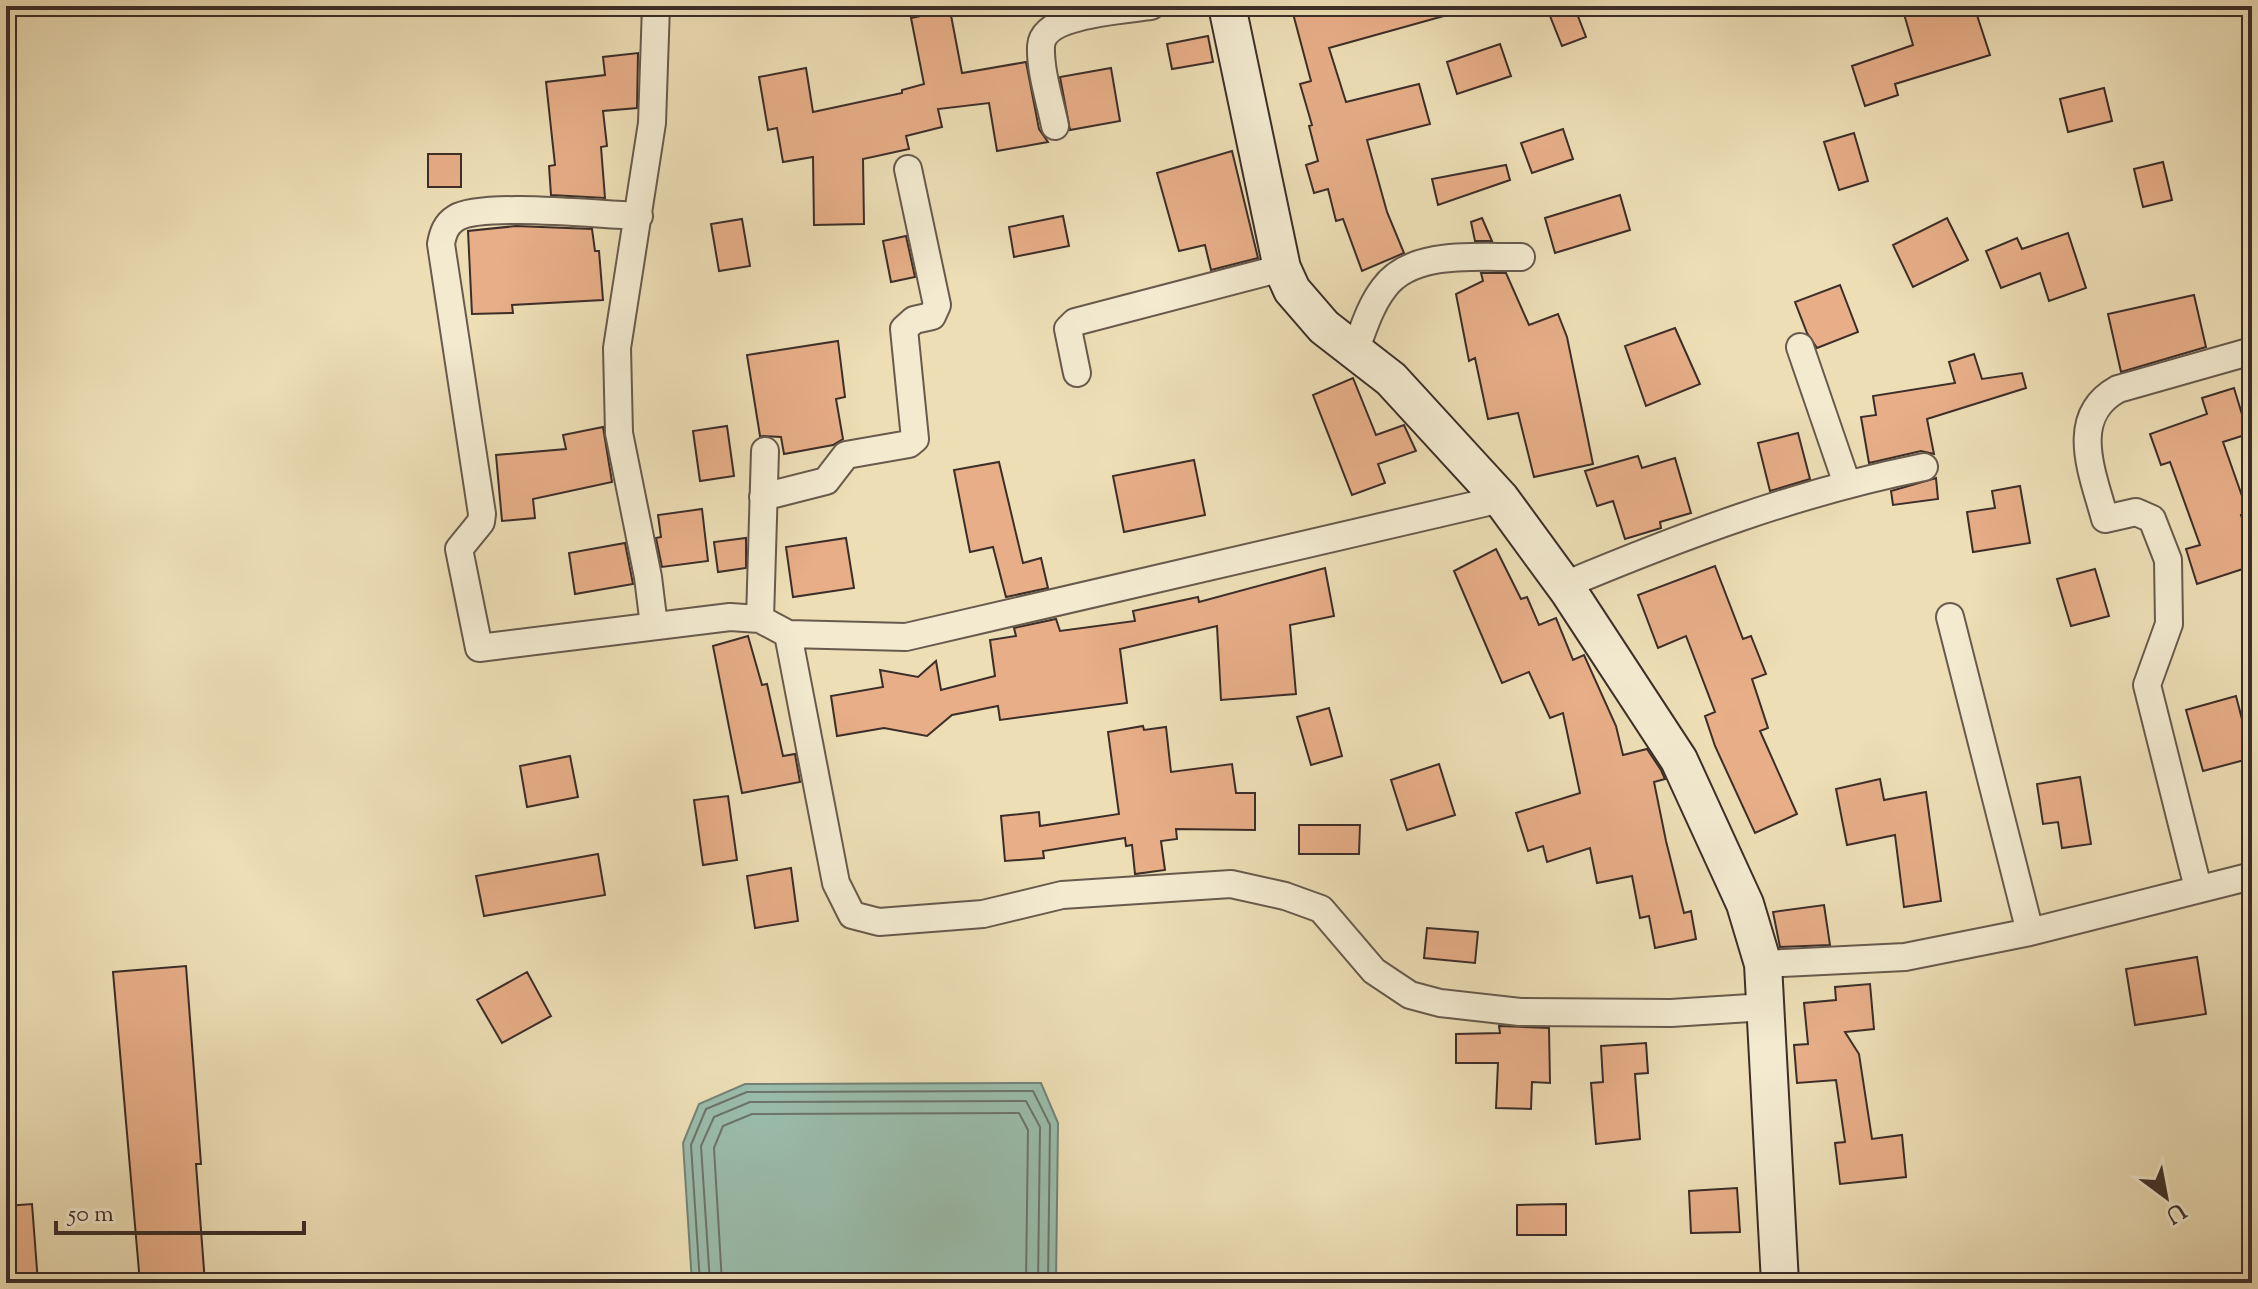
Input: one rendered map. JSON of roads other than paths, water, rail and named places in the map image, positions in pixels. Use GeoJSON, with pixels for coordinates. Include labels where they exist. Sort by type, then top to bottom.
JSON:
{"type":"FeatureCollection","features":[{"type":"Feature","properties":{"kind":"street"},"geometry":{"type":"LineString","coordinates":[[654,626],[648,577],[619,433],[617,348],[652,123],[656,6]]}},
{"type":"Feature","properties":{"kind":"street"},"geometry":{"type":"LineString","coordinates":[[1055,126],[1041,44],[1048,31],[1062,21],[1151,6]]}},
{"type":"Feature","properties":{"kind":"street"},"geometry":{"type":"LineString","coordinates":[[1227,6],[1282,268],[1292,290],[1324,327],[1391,379],[1501,499],[1565,585],[1679,760],[1745,904],[1763,964],[1780,1283]]}},
{"type":"Feature","properties":{"kind":"street"},"geometry":{"type":"LineString","coordinates":[[763,497],[826,481],[846,455],[909,444],[915,439],[904,329],[914,320],[932,316],[937,305],[908,169]]}},
{"type":"Feature","properties":{"kind":"street"},"geometry":{"type":"LineString","coordinates":[[639,216],[503,211],[471,213],[457,217],[444,229],[441,244],[482,514],[481,522],[459,549],[479,648],[704,619],[760,619],[788,634],[906,637],[1501,499]]}},
{"type":"Feature","properties":{"kind":"street"},"geometry":{"type":"LineString","coordinates":[[1355,351],[1385,286],[1415,265],[1456,258],[1521,257]]}},
{"type":"Feature","properties":{"kind":"street"},"geometry":{"type":"LineString","coordinates":[[1077,373],[1068,343],[1068,329],[1075,322],[1282,268]]}},
{"type":"Feature","properties":{"kind":"street"},"geometry":{"type":"LineString","coordinates":[[1800,347],[1847,484]]}},
{"type":"Feature","properties":{"kind":"street"},"geometry":{"type":"LineString","coordinates":[[2198,888],[2147,685],[2169,624],[2168,560],[2152,519],[2136,512],[2105,519],[2085,432],[2103,398],[2118,389],[2252,351]]}},
{"type":"Feature","properties":{"kind":"street"},"geometry":{"type":"LineString","coordinates":[[760,619],[765,451]]}},
{"type":"Feature","properties":{"kind":"street"},"geometry":{"type":"LineString","coordinates":[[1565,585],[1719,522],[1847,484],[1924,467]]}},
{"type":"Feature","properties":{"kind":"street"},"geometry":{"type":"LineString","coordinates":[[1950,617],[2030,932]]}},
{"type":"Feature","properties":{"kind":"street"},"geometry":{"type":"LineString","coordinates":[[788,634],[836,883],[847,908],[859,919],[879,922],[983,914],[1062,895],[1231,884],[1285,896],[1321,909],[1374,971],[1410,995],[1440,1003],[1520,1012],[1671,1013],[1766,1007]]}},
{"type":"Feature","properties":{"kind":"street"},"geometry":{"type":"LineString","coordinates":[[1763,964],[1905,957],[2030,932],[2252,876]]}},
{"type":"Feature","properties":{"kind":"water"},"geometry":{"type":"Polygon","coordinates":[[[1041,1083],[1058,1123],[1056,1283],[692,1283],[683,1143],[699,1104],[745,1084],[1041,1083]]]}}]}
